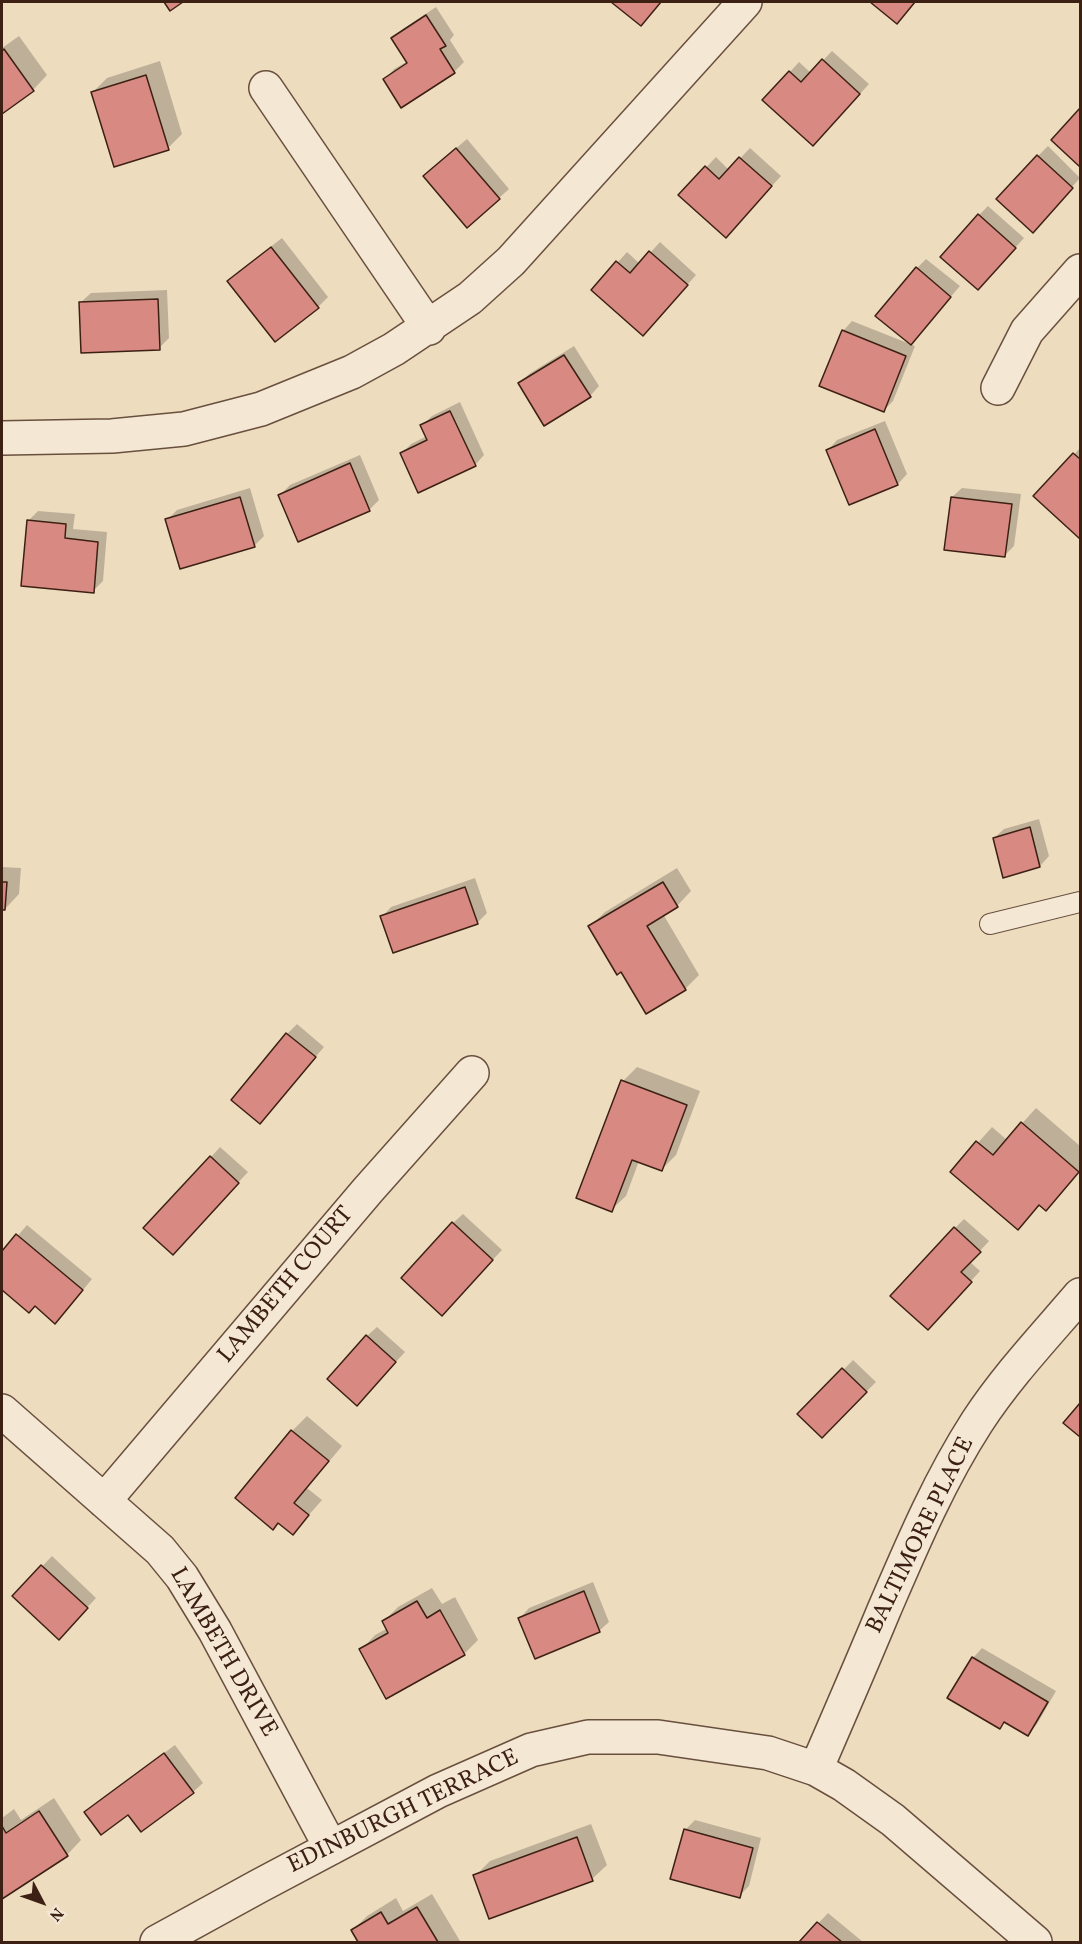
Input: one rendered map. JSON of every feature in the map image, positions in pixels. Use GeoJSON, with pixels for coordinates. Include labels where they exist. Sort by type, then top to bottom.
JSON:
{"type":"FeatureCollection","features":[{"type":"Feature","properties":{"kind":"street"},"geometry":{"type":"LineString","coordinates":[[2,438],[112,436],[184,429],[261,409],[342,376],[394,349],[470,298],[511,261],[745,2]]}},
{"type":"Feature","properties":{"kind":"street"},"geometry":{"type":"LineString","coordinates":[[266,88],[429,327]]}},
{"type":"Feature","properties":{"kind":"street"},"geometry":{"type":"LineString","coordinates":[[998,388],[1027,331],[1080,271]]}},
{"type":"Feature","properties":{"kind":"street","name":"LAMBETH COURT"},"geometry":{"type":"LineString","coordinates":[[104,1501],[368,1190],[472,1073]]}},
{"type":"Feature","properties":{"kind":"street","name":"BALTIMORE PLACE"},"geometry":{"type":"LineString","coordinates":[[816,1769],[905,1561],[954,1461],[978,1421],[1006,1382],[1080,1294]]}},
{"type":"Feature","properties":{"kind":"street","name":"LAMBETH DRIVE"},"geometry":{"type":"LineString","coordinates":[[2,1411],[160,1550],[182,1577],[215,1630],[331,1848]]}},
{"type":"Feature","properties":{"kind":"street","name":"EDINBURGH TERRACE"},"geometry":{"type":"LineString","coordinates":[[157,1942],[438,1791],[531,1750],[588,1737],[658,1737],[768,1753],[816,1769],[844,1785],[893,1820],[1035,1942]]}},
{"type":"Feature","properties":{"kind":"lane"},"geometry":{"type":"LineString","coordinates":[[990,924],[1080,902]]}},
{"type":"Feature","properties":{"kind":"building"},"geometry":{"type":"Polygon","coordinates":[[[164,2],[183,2],[170,11],[164,2]]]}},
{"type":"Feature","properties":{"kind":"building"},"geometry":{"type":"Polygon","coordinates":[[[611,2],[661,2],[641,26],[611,2]]]}},
{"type":"Feature","properties":{"kind":"building"},"geometry":{"type":"Polygon","coordinates":[[[870,2],[915,2],[897,24],[870,2]]]}},
{"type":"Feature","properties":{"kind":"building"},"geometry":{"type":"Polygon","coordinates":[[[426,15],[446,46],[440,49],[455,73],[401,108],[383,79],[407,63],[391,38],[426,15]]]}},
{"type":"Feature","properties":{"kind":"building"},"geometry":{"type":"Polygon","coordinates":[[[4,49],[34,91],[2,114],[2,51],[4,49]]]}},
{"type":"Feature","properties":{"kind":"building"},"geometry":{"type":"Polygon","coordinates":[[[822,59],[860,94],[813,146],[762,100],[789,71],[801,82],[822,59]]]}},
{"type":"Feature","properties":{"kind":"building"},"geometry":{"type":"Polygon","coordinates":[[[146,75],[169,150],[114,167],[91,92],[146,75]]]}},
{"type":"Feature","properties":{"kind":"building"},"geometry":{"type":"Polygon","coordinates":[[[1080,108],[1080,167],[1051,140],[1080,108]]]}},
{"type":"Feature","properties":{"kind":"building"},"geometry":{"type":"Polygon","coordinates":[[[456,148],[500,199],[467,228],[423,176],[456,148]]]}},
{"type":"Feature","properties":{"kind":"building"},"geometry":{"type":"Polygon","coordinates":[[[1037,155],[1073,188],[1033,233],[996,199],[1037,155]]]}},
{"type":"Feature","properties":{"kind":"building"},"geometry":{"type":"Polygon","coordinates":[[[739,157],[772,186],[726,238],[678,195],[705,166],[719,179],[739,157]]]}},
{"type":"Feature","properties":{"kind":"building"},"geometry":{"type":"Polygon","coordinates":[[[978,214],[1016,248],[978,290],[940,257],[978,214]]]}},
{"type":"Feature","properties":{"kind":"building"},"geometry":{"type":"Polygon","coordinates":[[[271,247],[319,308],[275,342],[227,281],[271,247]]]}},
{"type":"Feature","properties":{"kind":"building"},"geometry":{"type":"Polygon","coordinates":[[[649,251],[688,285],[643,336],[591,290],[616,261],[630,273],[649,251]]]}},
{"type":"Feature","properties":{"kind":"building"},"geometry":{"type":"Polygon","coordinates":[[[916,267],[951,297],[911,345],[875,316],[916,267]]]}},
{"type":"Feature","properties":{"kind":"building"},"geometry":{"type":"Polygon","coordinates":[[[158,299],[160,350],[81,353],[79,302],[158,299]]]}},
{"type":"Feature","properties":{"kind":"building"},"geometry":{"type":"Polygon","coordinates":[[[842,330],[906,356],[884,412],[819,386],[842,330]]]}},
{"type":"Feature","properties":{"kind":"building"},"geometry":{"type":"Polygon","coordinates":[[[564,355],[591,397],[544,426],[518,383],[564,355]]]}},
{"type":"Feature","properties":{"kind":"building"},"geometry":{"type":"Polygon","coordinates":[[[450,411],[476,466],[418,493],[400,453],[427,440],[420,425],[450,411]]]}},
{"type":"Feature","properties":{"kind":"building"},"geometry":{"type":"Polygon","coordinates":[[[875,429],[898,485],[849,505],[826,450],[875,429]]]}},
{"type":"Feature","properties":{"kind":"building"},"geometry":{"type":"Polygon","coordinates":[[[1073,453],[1080,459],[1080,539],[1033,496],[1073,453]]]}},
{"type":"Feature","properties":{"kind":"building"},"geometry":{"type":"Polygon","coordinates":[[[350,463],[370,511],[298,542],[278,495],[350,463]]]}},
{"type":"Feature","properties":{"kind":"building"},"geometry":{"type":"Polygon","coordinates":[[[240,497],[255,547],[180,569],[165,519],[240,497]]]}},
{"type":"Feature","properties":{"kind":"building"},"geometry":{"type":"Polygon","coordinates":[[[951,497],[1012,504],[1005,557],[944,550],[951,497]]]}},
{"type":"Feature","properties":{"kind":"building"},"geometry":{"type":"Polygon","coordinates":[[[27,520],[66,524],[65,538],[98,542],[94,593],[21,586],[27,520]]]}},
{"type":"Feature","properties":{"kind":"building"},"geometry":{"type":"Polygon","coordinates":[[[1030,827],[1040,867],[1003,878],[993,838],[1030,827]]]}},
{"type":"Feature","properties":{"kind":"building"},"geometry":{"type":"Polygon","coordinates":[[[2,882],[7,882],[5,910],[2,910],[2,882]]]}},
{"type":"Feature","properties":{"kind":"building"},"geometry":{"type":"Polygon","coordinates":[[[663,882],[678,907],[647,926],[686,990],[646,1014],[621,972],[617,975],[588,926],[663,882]]]}},
{"type":"Feature","properties":{"kind":"building"},"geometry":{"type":"Polygon","coordinates":[[[465,887],[478,924],[393,953],[380,916],[465,887]]]}},
{"type":"Feature","properties":{"kind":"building"},"geometry":{"type":"Polygon","coordinates":[[[286,1033],[316,1057],[260,1124],[231,1100],[286,1033]]]}},
{"type":"Feature","properties":{"kind":"building"},"geometry":{"type":"Polygon","coordinates":[[[621,1080],[687,1105],[662,1171],[632,1160],[612,1212],[576,1198],[621,1080]]]}},
{"type":"Feature","properties":{"kind":"building"},"geometry":{"type":"Polygon","coordinates":[[[1021,1122],[1079,1172],[1046,1211],[1039,1205],[1018,1230],[950,1172],[976,1141],[993,1155],[1021,1122]]]}},
{"type":"Feature","properties":{"kind":"building"},"geometry":{"type":"Polygon","coordinates":[[[210,1156],[239,1183],[173,1255],[143,1228],[210,1156]]]}},
{"type":"Feature","properties":{"kind":"building"},"geometry":{"type":"Polygon","coordinates":[[[452,1222],[493,1260],[442,1316],[401,1278],[452,1222]]]}},
{"type":"Feature","properties":{"kind":"building"},"geometry":{"type":"Polygon","coordinates":[[[954,1227],[981,1252],[961,1272],[972,1282],[928,1330],[890,1296],[954,1227]]]}},
{"type":"Feature","properties":{"kind":"building"},"geometry":{"type":"Polygon","coordinates":[[[16,1234],[83,1290],[55,1324],[35,1306],[29,1313],[2,1290],[2,1251],[16,1234]]]}},
{"type":"Feature","properties":{"kind":"building"},"geometry":{"type":"Polygon","coordinates":[[[366,1335],[396,1362],[357,1406],[327,1379],[366,1335]]]}},
{"type":"Feature","properties":{"kind":"building"},"geometry":{"type":"Polygon","coordinates":[[[842,1368],[867,1392],[822,1438],[797,1414],[842,1368]]]}},
{"type":"Feature","properties":{"kind":"building"},"geometry":{"type":"Polygon","coordinates":[[[1080,1403],[1080,1437],[1063,1423],[1080,1403]]]}},
{"type":"Feature","properties":{"kind":"building"},"geometry":{"type":"Polygon","coordinates":[[[291,1430],[329,1461],[294,1503],[309,1515],[293,1535],[278,1523],[273,1530],[235,1498],[291,1430]]]}},
{"type":"Feature","properties":{"kind":"building"},"geometry":{"type":"Polygon","coordinates":[[[41,1565],[88,1608],[59,1640],[12,1596],[41,1565]]]}},
{"type":"Feature","properties":{"kind":"building"},"geometry":{"type":"Polygon","coordinates":[[[584,1591],[600,1632],[535,1659],[518,1618],[584,1591]]]}},
{"type":"Feature","properties":{"kind":"building"},"geometry":{"type":"Polygon","coordinates":[[[417,1601],[427,1618],[440,1610],[465,1655],[386,1699],[359,1649],[388,1633],[382,1621],[417,1601]]]}},
{"type":"Feature","properties":{"kind":"building"},"geometry":{"type":"Polygon","coordinates":[[[972,1657],[1048,1702],[1028,1736],[1004,1722],[1000,1729],[947,1698],[972,1657]]]}},
{"type":"Feature","properties":{"kind":"building"},"geometry":{"type":"Polygon","coordinates":[[[164,1753],[194,1793],[141,1832],[128,1815],[101,1835],[84,1812],[164,1753]]]}},
{"type":"Feature","properties":{"kind":"building"},"geometry":{"type":"Polygon","coordinates":[[[39,1811],[68,1856],[2,1899],[2,1826],[6,1833],[39,1811]]]}},
{"type":"Feature","properties":{"kind":"building"},"geometry":{"type":"Polygon","coordinates":[[[684,1829],[753,1848],[740,1898],[670,1879],[684,1829]]]}},
{"type":"Feature","properties":{"kind":"building"},"geometry":{"type":"Polygon","coordinates":[[[577,1837],[593,1881],[489,1919],[473,1875],[577,1837]]]}},
{"type":"Feature","properties":{"kind":"building"},"geometry":{"type":"Polygon","coordinates":[[[417,1907],[438,1942],[358,1942],[351,1930],[381,1912],[388,1924],[417,1907]]]}},
{"type":"Feature","properties":{"kind":"building"},"geometry":{"type":"Polygon","coordinates":[[[817,1922],[842,1942],[799,1942],[817,1922]]]}}]}
